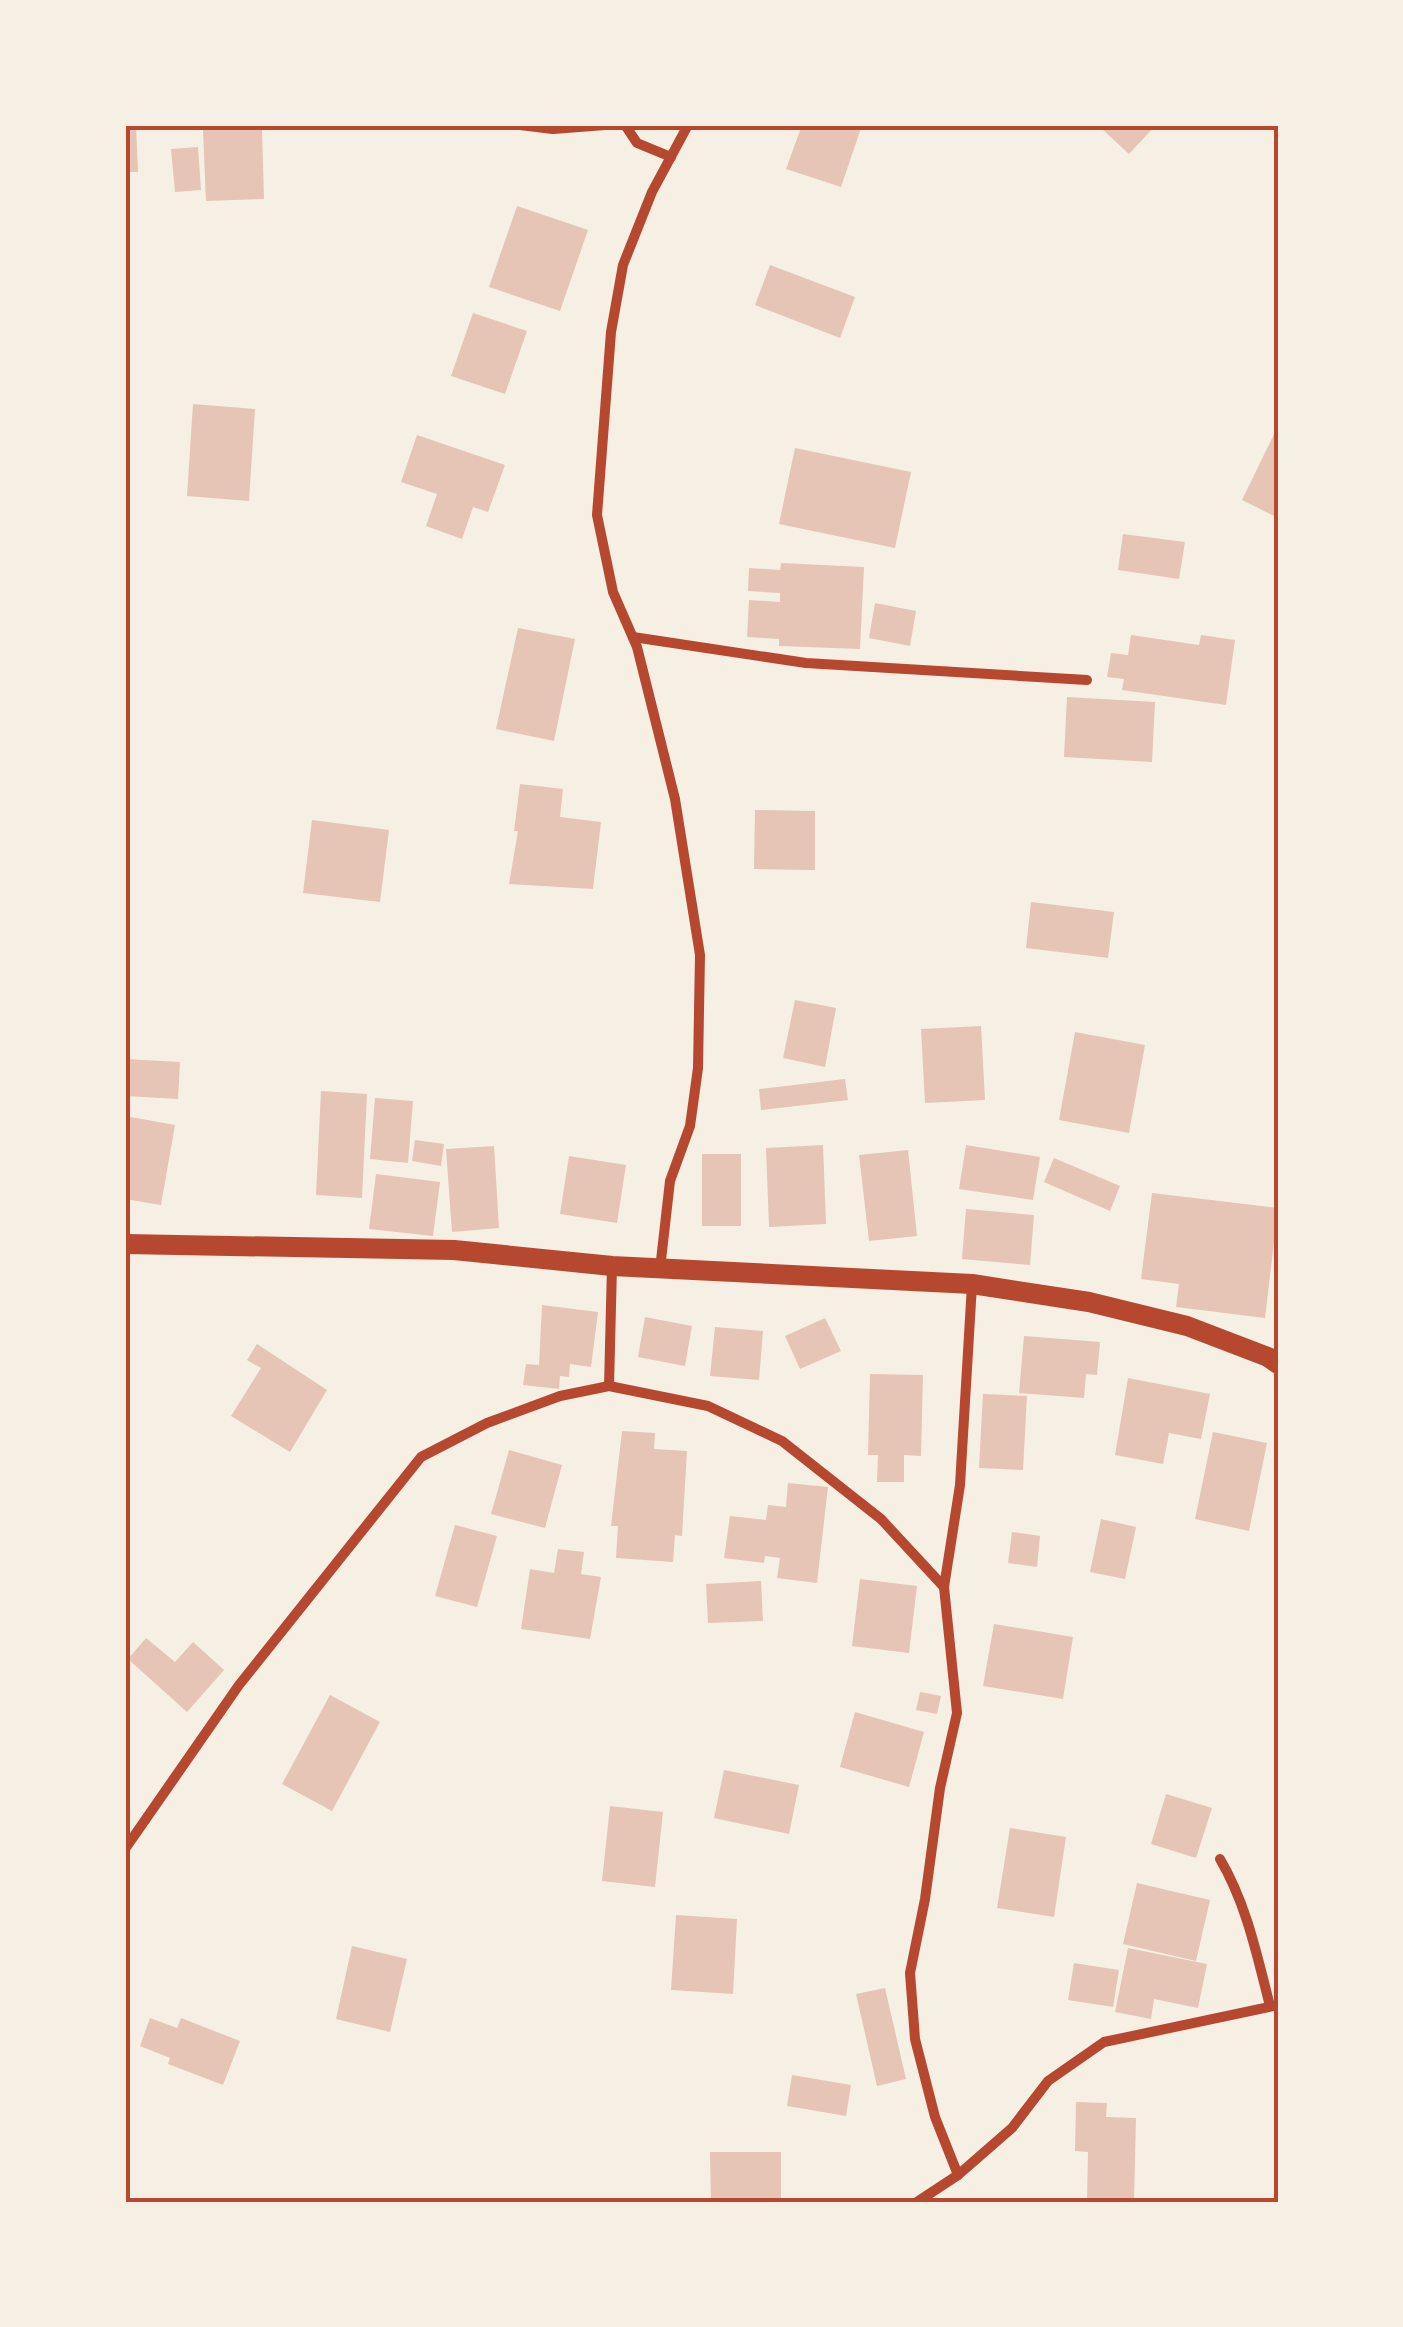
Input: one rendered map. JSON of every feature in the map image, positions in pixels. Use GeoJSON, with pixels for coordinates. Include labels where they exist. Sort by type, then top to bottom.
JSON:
{"type":"FeatureCollection","features":[{"type":"Feature","properties":{"kind":"main road"},"geometry":{"type":"LineString","coordinates":[[125,1244],[454,1250],[612,1266],[972,1284],[1089,1302],[1187,1326],[1278,1364]]}},
{"type":"Feature","properties":{"kind":"street"},"geometry":{"type":"LineString","coordinates":[[520,125],[553,129],[605,125]]}},
{"type":"Feature","properties":{"kind":"street"},"geometry":{"type":"LineString","coordinates":[[625,125],[638,143],[671,158]]}},
{"type":"Feature","properties":{"kind":"street"},"geometry":{"type":"LineString","coordinates":[[660,1268],[670,1182],[690,1126],[698,1068],[700,955],[674,799],[633,637],[613,592],[598,514],[611,332],[623,264],[652,192],[688,125]]}},
{"type":"Feature","properties":{"kind":"street"},"geometry":{"type":"LineString","coordinates":[[633,637],[806,663],[1086,680]]}},
{"type":"Feature","properties":{"kind":"street"},"geometry":{"type":"LineString","coordinates":[[609,1386],[612,1266]]}},
{"type":"Feature","properties":{"kind":"street"},"geometry":{"type":"LineString","coordinates":[[958,2175],[935,2117],[915,2039],[910,1973],[940,1788],[957,1712],[944,1588],[960,1485],[972,1284]]}},
{"type":"Feature","properties":{"kind":"street"},"geometry":{"type":"LineString","coordinates":[[125,1849],[239,1686],[422,1457],[486,1423],[560,1396],[609,1386],[708,1406],[782,1440],[881,1519],[944,1588]]}},
{"type":"Feature","properties":{"kind":"street"},"geometry":{"type":"LineString","coordinates":[[917,2202],[958,2175],[1012,2128],[1048,2081],[1104,2042],[1274,2006],[1246,1916],[1220,1859]]}},
{"type":"Feature","properties":{"kind":"building"},"geometry":{"type":"Polygon","coordinates":[[[125,125],[136,125],[138,172],[125,172],[125,125]]]}},
{"type":"Feature","properties":{"kind":"building"},"geometry":{"type":"Polygon","coordinates":[[[802,125],[862,125],[841,187],[786,169],[802,125]]]}},
{"type":"Feature","properties":{"kind":"building"},"geometry":{"type":"Polygon","coordinates":[[[1106,125],[1156,125],[1129,154],[1102,129],[1106,125]]]}},
{"type":"Feature","properties":{"kind":"building"},"geometry":{"type":"Polygon","coordinates":[[[262,129],[264,199],[206,201],[203,130],[262,129]]]}},
{"type":"Feature","properties":{"kind":"building"},"geometry":{"type":"Polygon","coordinates":[[[198,147],[201,190],[175,192],[171,149],[198,147]]]}},
{"type":"Feature","properties":{"kind":"building"},"geometry":{"type":"Polygon","coordinates":[[[517,206],[588,230],[560,311],[489,287],[517,206]]]}},
{"type":"Feature","properties":{"kind":"building"},"geometry":{"type":"Polygon","coordinates":[[[770,265],[855,297],[840,338],[755,305],[770,265]]]}},
{"type":"Feature","properties":{"kind":"building"},"geometry":{"type":"Polygon","coordinates":[[[473,313],[527,331],[505,394],[451,376],[473,313]]]}},
{"type":"Feature","properties":{"kind":"building"},"geometry":{"type":"Polygon","coordinates":[[[193,404],[255,409],[249,501],[187,496],[193,404]]]}},
{"type":"Feature","properties":{"kind":"building"},"geometry":{"type":"Polygon","coordinates":[[[1278,426],[1278,518],[1242,500],[1278,426]]]}},
{"type":"Feature","properties":{"kind":"building"},"geometry":{"type":"Polygon","coordinates":[[[417,435],[505,465],[488,512],[473,507],[462,539],[426,526],[437,494],[401,482],[417,435]]]}},
{"type":"Feature","properties":{"kind":"building"},"geometry":{"type":"Polygon","coordinates":[[[795,448],[911,472],[895,548],[779,524],[795,448]]]}},
{"type":"Feature","properties":{"kind":"building"},"geometry":{"type":"Polygon","coordinates":[[[1123,534],[1185,542],[1179,579],[1118,570],[1123,534]]]}},
{"type":"Feature","properties":{"kind":"building"},"geometry":{"type":"Polygon","coordinates":[[[781,563],[864,567],[860,649],[779,646],[779,639],[747,637],[749,600],[780,602],[780,593],[748,591],[749,568],[780,570],[781,563]]]}},
{"type":"Feature","properties":{"kind":"building"},"geometry":{"type":"Polygon","coordinates":[[[875,603],[916,611],[910,646],[869,638],[875,603]]]}},
{"type":"Feature","properties":{"kind":"building"},"geometry":{"type":"Polygon","coordinates":[[[518,628],[575,639],[554,741],[496,729],[518,628]]]}},
{"type":"Feature","properties":{"kind":"building"},"geometry":{"type":"Polygon","coordinates":[[[1131,635],[1199,645],[1201,635],[1235,640],[1226,705],[1122,690],[1124,679],[1107,677],[1111,653],[1128,655],[1131,635]]]}},
{"type":"Feature","properties":{"kind":"building"},"geometry":{"type":"Polygon","coordinates":[[[1067,697],[1155,702],[1152,762],[1064,757],[1067,697]]]}},
{"type":"Feature","properties":{"kind":"building"},"geometry":{"type":"Polygon","coordinates":[[[520,784],[563,789],[560,817],[601,822],[593,889],[509,884],[518,831],[514,831],[520,784]]]}},
{"type":"Feature","properties":{"kind":"building"},"geometry":{"type":"Polygon","coordinates":[[[755,810],[815,811],[815,870],[754,869],[755,810]]]}},
{"type":"Feature","properties":{"kind":"building"},"geometry":{"type":"Polygon","coordinates":[[[312,820],[389,830],[380,902],[303,893],[312,820]]]}},
{"type":"Feature","properties":{"kind":"building"},"geometry":{"type":"Polygon","coordinates":[[[1031,902],[1114,912],[1108,958],[1026,948],[1031,902]]]}},
{"type":"Feature","properties":{"kind":"building"},"geometry":{"type":"Polygon","coordinates":[[[795,1000],[836,1008],[825,1067],[783,1058],[795,1000]]]}},
{"type":"Feature","properties":{"kind":"building"},"geometry":{"type":"Polygon","coordinates":[[[981,1026],[985,1100],[925,1103],[921,1029],[981,1026]]]}},
{"type":"Feature","properties":{"kind":"building"},"geometry":{"type":"Polygon","coordinates":[[[1075,1032],[1145,1045],[1129,1133],[1059,1120],[1075,1032]]]}},
{"type":"Feature","properties":{"kind":"building"},"geometry":{"type":"Polygon","coordinates":[[[125,1059],[180,1062],[178,1099],[125,1096],[125,1059]]]}},
{"type":"Feature","properties":{"kind":"building"},"geometry":{"type":"Polygon","coordinates":[[[845,1079],[848,1100],[761,1110],[759,1089],[845,1079]]]}},
{"type":"Feature","properties":{"kind":"building"},"geometry":{"type":"Polygon","coordinates":[[[321,1091],[367,1094],[362,1198],[316,1195],[321,1091]]]}},
{"type":"Feature","properties":{"kind":"building"},"geometry":{"type":"Polygon","coordinates":[[[375,1098],[413,1101],[408,1163],[370,1159],[375,1098]]]}},
{"type":"Feature","properties":{"kind":"building"},"geometry":{"type":"Polygon","coordinates":[[[125,1116],[175,1125],[161,1205],[125,1199],[125,1116]]]}},
{"type":"Feature","properties":{"kind":"building"},"geometry":{"type":"Polygon","coordinates":[[[415,1140],[444,1144],[441,1166],[412,1161],[415,1140]]]}},
{"type":"Feature","properties":{"kind":"building"},"geometry":{"type":"Polygon","coordinates":[[[823,1145],[826,1224],[769,1227],[766,1148],[823,1145]]]}},
{"type":"Feature","properties":{"kind":"building"},"geometry":{"type":"Polygon","coordinates":[[[966,1145],[1040,1157],[1033,1200],[959,1189],[966,1145]]]}},
{"type":"Feature","properties":{"kind":"building"},"geometry":{"type":"Polygon","coordinates":[[[494,1146],[499,1228],[452,1232],[446,1149],[494,1146]]]}},
{"type":"Feature","properties":{"kind":"building"},"geometry":{"type":"Polygon","coordinates":[[[908,1150],[917,1236],[869,1241],[859,1155],[908,1150]]]}},
{"type":"Feature","properties":{"kind":"building"},"geometry":{"type":"Polygon","coordinates":[[[702,1154],[741,1154],[741,1226],[702,1226],[702,1154]]]}},
{"type":"Feature","properties":{"kind":"building"},"geometry":{"type":"Polygon","coordinates":[[[569,1156],[626,1165],[617,1223],[560,1214],[569,1156]]]}},
{"type":"Feature","properties":{"kind":"building"},"geometry":{"type":"Polygon","coordinates":[[[1054,1158],[1120,1186],[1110,1211],[1044,1182],[1054,1158]]]}},
{"type":"Feature","properties":{"kind":"building"},"geometry":{"type":"Polygon","coordinates":[[[376,1174],[440,1182],[433,1236],[369,1229],[376,1174]]]}},
{"type":"Feature","properties":{"kind":"building"},"geometry":{"type":"Polygon","coordinates":[[[1152,1193],[1278,1208],[1265,1318],[1176,1307],[1179,1284],[1141,1279],[1152,1193]]]}},
{"type":"Feature","properties":{"kind":"building"},"geometry":{"type":"Polygon","coordinates":[[[966,1209],[1034,1215],[1030,1265],[962,1259],[966,1209]]]}},
{"type":"Feature","properties":{"kind":"building"},"geometry":{"type":"Polygon","coordinates":[[[542,1305],[598,1312],[591,1367],[570,1364],[569,1377],[560,1376],[559,1389],[523,1385],[526,1364],[539,1365],[542,1305]]]}},
{"type":"Feature","properties":{"kind":"building"},"geometry":{"type":"Polygon","coordinates":[[[645,1317],[692,1326],[685,1366],[638,1357],[645,1317]]]}},
{"type":"Feature","properties":{"kind":"building"},"geometry":{"type":"Polygon","coordinates":[[[825,1318],[841,1351],[800,1369],[785,1336],[825,1318]]]}},
{"type":"Feature","properties":{"kind":"building"},"geometry":{"type":"Polygon","coordinates":[[[715,1327],[763,1331],[759,1380],[710,1376],[715,1327]]]}},
{"type":"Feature","properties":{"kind":"building"},"geometry":{"type":"Polygon","coordinates":[[[1024,1336],[1100,1342],[1097,1375],[1086,1374],[1084,1398],[1019,1393],[1024,1336]]]}},
{"type":"Feature","properties":{"kind":"building"},"geometry":{"type":"Polygon","coordinates":[[[257,1344],[327,1390],[290,1452],[231,1416],[261,1368],[247,1360],[257,1344]]]}},
{"type":"Feature","properties":{"kind":"building"},"geometry":{"type":"Polygon","coordinates":[[[870,1374],[923,1375],[921,1456],[904,1455],[904,1482],[877,1482],[878,1455],[868,1455],[870,1374]]]}},
{"type":"Feature","properties":{"kind":"building"},"geometry":{"type":"Polygon","coordinates":[[[1128,1378],[1210,1394],[1201,1439],[1169,1433],[1163,1464],[1115,1455],[1128,1378]]]}},
{"type":"Feature","properties":{"kind":"building"},"geometry":{"type":"Polygon","coordinates":[[[983,1394],[1027,1396],[1023,1470],[979,1468],[983,1394]]]}},
{"type":"Feature","properties":{"kind":"building"},"geometry":{"type":"Polygon","coordinates":[[[622,1431],[655,1433],[654,1449],[687,1451],[682,1536],[675,1535],[673,1562],[616,1558],[618,1526],[611,1526],[622,1431]]]}},
{"type":"Feature","properties":{"kind":"building"},"geometry":{"type":"Polygon","coordinates":[[[1213,1432],[1267,1443],[1249,1531],[1195,1519],[1213,1432]]]}},
{"type":"Feature","properties":{"kind":"building"},"geometry":{"type":"Polygon","coordinates":[[[509,1450],[562,1465],[545,1528],[491,1514],[509,1450]]]}},
{"type":"Feature","properties":{"kind":"building"},"geometry":{"type":"Polygon","coordinates":[[[788,1483],[828,1487],[817,1583],[777,1578],[780,1558],[765,1556],[764,1563],[724,1558],[730,1516],[766,1520],[768,1505],[786,1507],[788,1483]]]}},
{"type":"Feature","properties":{"kind":"building"},"geometry":{"type":"Polygon","coordinates":[[[1101,1519],[1136,1527],[1125,1579],[1090,1572],[1101,1519]]]}},
{"type":"Feature","properties":{"kind":"building"},"geometry":{"type":"Polygon","coordinates":[[[455,1525],[497,1536],[477,1607],[435,1596],[455,1525]]]}},
{"type":"Feature","properties":{"kind":"building"},"geometry":{"type":"Polygon","coordinates":[[[1012,1532],[1040,1536],[1037,1567],[1008,1563],[1012,1532]]]}},
{"type":"Feature","properties":{"kind":"building"},"geometry":{"type":"Polygon","coordinates":[[[558,1549],[584,1552],[581,1574],[601,1577],[590,1639],[521,1629],[530,1569],[554,1573],[558,1549]]]}},
{"type":"Feature","properties":{"kind":"building"},"geometry":{"type":"Polygon","coordinates":[[[860,1579],[917,1586],[909,1653],[852,1646],[860,1579]]]}},
{"type":"Feature","properties":{"kind":"building"},"geometry":{"type":"Polygon","coordinates":[[[761,1581],[763,1621],[708,1623],[706,1584],[761,1581]]]}},
{"type":"Feature","properties":{"kind":"building"},"geometry":{"type":"Polygon","coordinates":[[[994,1624],[1073,1637],[1063,1699],[983,1686],[994,1624]]]}},
{"type":"Feature","properties":{"kind":"building"},"geometry":{"type":"Polygon","coordinates":[[[146,1638],[175,1662],[193,1642],[224,1670],[187,1712],[128,1659],[146,1638]]]}},
{"type":"Feature","properties":{"kind":"building"},"geometry":{"type":"Polygon","coordinates":[[[920,1692],[941,1696],[937,1714],[916,1710],[920,1692]]]}},
{"type":"Feature","properties":{"kind":"building"},"geometry":{"type":"Polygon","coordinates":[[[330,1695],[380,1722],[332,1811],[282,1784],[330,1695]]]}},
{"type":"Feature","properties":{"kind":"building"},"geometry":{"type":"Polygon","coordinates":[[[855,1712],[924,1732],[909,1787],[840,1767],[855,1712]]]}},
{"type":"Feature","properties":{"kind":"building"},"geometry":{"type":"Polygon","coordinates":[[[724,1770],[799,1785],[789,1834],[714,1818],[724,1770]]]}},
{"type":"Feature","properties":{"kind":"building"},"geometry":{"type":"Polygon","coordinates":[[[1166,1794],[1212,1808],[1196,1858],[1151,1844],[1166,1794]]]}},
{"type":"Feature","properties":{"kind":"building"},"geometry":{"type":"Polygon","coordinates":[[[610,1806],[663,1812],[655,1887],[602,1881],[610,1806]]]}},
{"type":"Feature","properties":{"kind":"building"},"geometry":{"type":"Polygon","coordinates":[[[1010,1828],[1066,1837],[1054,1917],[997,1908],[1010,1828]]]}},
{"type":"Feature","properties":{"kind":"building"},"geometry":{"type":"Polygon","coordinates":[[[1137,1883],[1210,1900],[1196,1961],[1123,1944],[1137,1883]]]}},
{"type":"Feature","properties":{"kind":"building"},"geometry":{"type":"Polygon","coordinates":[[[676,1915],[737,1919],[733,1994],[671,1990],[676,1915]]]}},
{"type":"Feature","properties":{"kind":"building"},"geometry":{"type":"Polygon","coordinates":[[[352,1946],[407,1959],[390,2032],[336,2019],[352,1946]]]}},
{"type":"Feature","properties":{"kind":"building"},"geometry":{"type":"Polygon","coordinates":[[[1128,1948],[1207,1964],[1198,2008],[1154,1999],[1151,2019],[1115,2012],[1128,1948]]]}},
{"type":"Feature","properties":{"kind":"building"},"geometry":{"type":"Polygon","coordinates":[[[1074,1963],[1119,1970],[1113,2007],[1068,2000],[1074,1963]]]}},
{"type":"Feature","properties":{"kind":"building"},"geometry":{"type":"Polygon","coordinates":[[[885,1988],[906,2079],[877,2086],[856,1994],[885,1988]]]}},
{"type":"Feature","properties":{"kind":"building"},"geometry":{"type":"Polygon","coordinates":[[[150,2018],[177,2028],[181,2018],[240,2041],[223,2085],[168,2064],[170,2058],[140,2046],[150,2018]]]}},
{"type":"Feature","properties":{"kind":"building"},"geometry":{"type":"Polygon","coordinates":[[[792,2075],[851,2085],[846,2116],[787,2106],[792,2075]]]}},
{"type":"Feature","properties":{"kind":"building"},"geometry":{"type":"Polygon","coordinates":[[[1076,2102],[1107,2103],[1106,2117],[1136,2118],[1134,2202],[1087,2201],[1088,2152],[1075,2151],[1076,2102]]]}},
{"type":"Feature","properties":{"kind":"building"},"geometry":{"type":"Polygon","coordinates":[[[710,2152],[781,2152],[781,2202],[711,2202],[710,2152]]]}}]}
